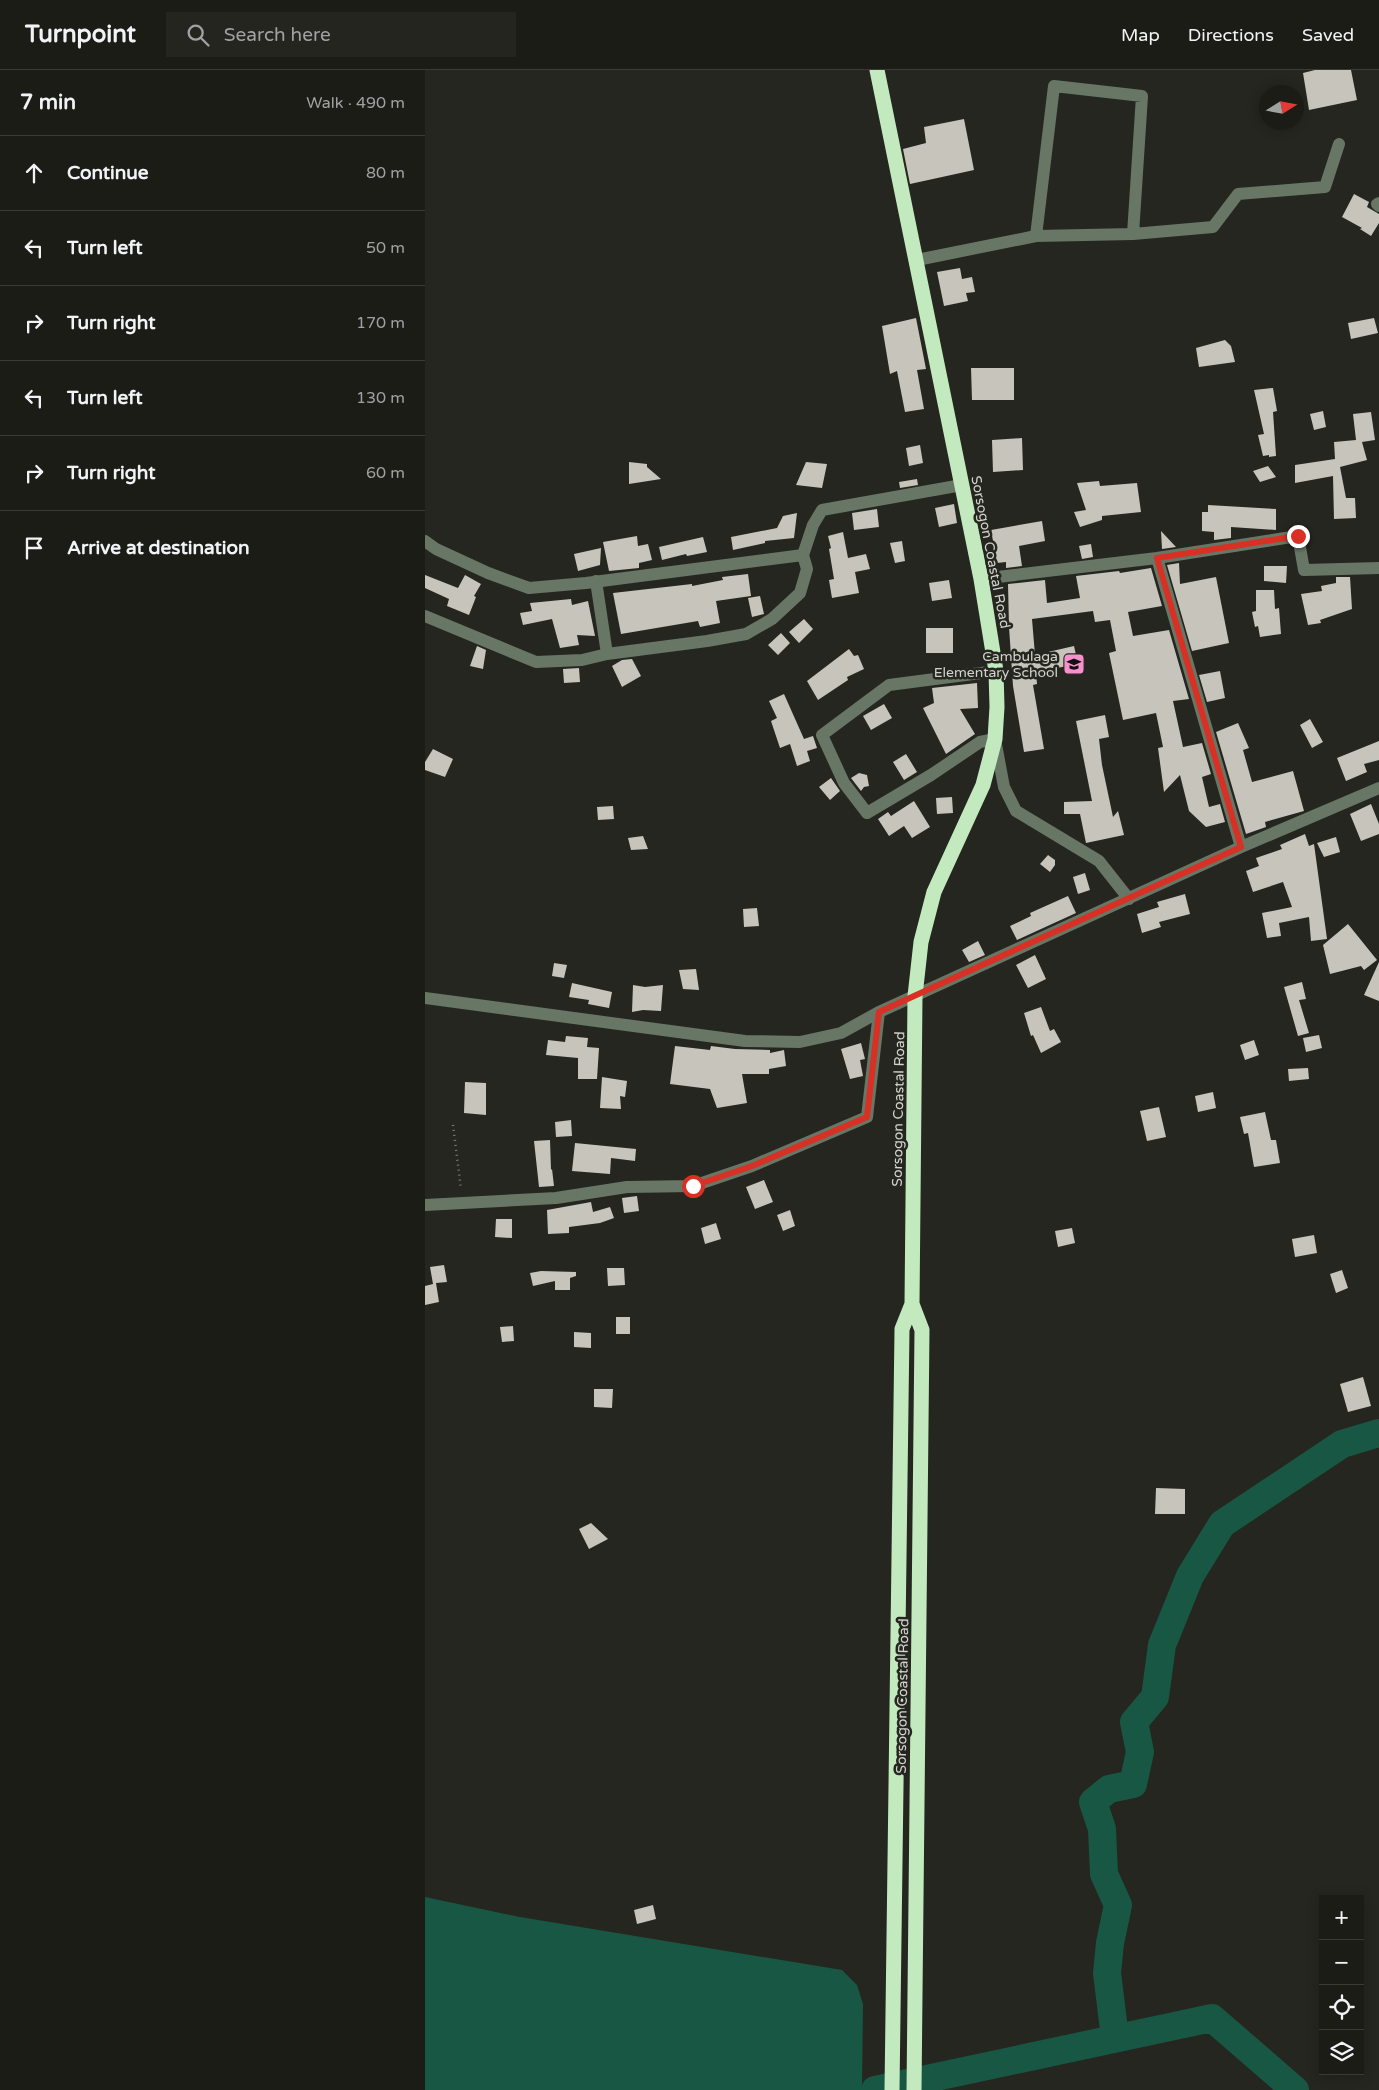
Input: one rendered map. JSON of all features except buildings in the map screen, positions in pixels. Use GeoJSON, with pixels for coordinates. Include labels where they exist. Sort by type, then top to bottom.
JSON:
{"type":"FeatureCollection","features":[{"type":"Feature","properties":{"kind":"highway","name":"Sorsogon Coastal Road"},"geometry":{"type":"LineString","coordinates":[[877,70],[981,579],[996,671],[997,708],[995,739],[983,785],[933,892],[921,942],[915,996],[912,1304],[902,1329],[892,2090]]}},
{"type":"Feature","properties":{"kind":"highway","name":"Sorsogon Coastal Road"},"geometry":{"type":"LineString","coordinates":[[912,1304],[922,1330],[914,2090]]}},
{"type":"Feature","properties":{"kind":"street"},"geometry":{"type":"LineString","coordinates":[[1036,236],[1054,86],[1142,96],[1133,234]]}},
{"type":"Feature","properties":{"kind":"street"},"geometry":{"type":"LineString","coordinates":[[917,260],[1036,236],[1133,234],[1213,227],[1238,194],[1325,187],[1339,144]]}},
{"type":"Feature","properties":{"kind":"street"},"geometry":{"type":"LineString","coordinates":[[425,616],[536,662],[583,660],[607,654],[746,634],[772,619],[800,593],[807,569],[803,555],[813,525],[822,510],[962,485]]}},
{"type":"Feature","properties":{"kind":"street"},"geometry":{"type":"LineString","coordinates":[[981,579],[1157,558],[1298,536],[1304,570],[1379,568]]}},
{"type":"Feature","properties":{"kind":"street"},"geometry":{"type":"LineString","coordinates":[[425,541],[488,573],[529,588],[803,555]]}},
{"type":"Feature","properties":{"kind":"street"},"geometry":{"type":"LineString","coordinates":[[1157,558],[1241,847]]}},
{"type":"Feature","properties":{"kind":"street"},"geometry":{"type":"LineString","coordinates":[[596,581],[607,654]]}},
{"type":"Feature","properties":{"kind":"street"},"geometry":{"type":"LineString","coordinates":[[996,671],[889,686],[822,735],[844,783],[867,813],[931,775],[980,742],[995,739],[1004,787],[1016,811],[1099,861],[1129,899]]}},
{"type":"Feature","properties":{"kind":"street"},"geometry":{"type":"LineString","coordinates":[[425,998],[745,1041],[800,1042],[841,1033],[879,1012],[1241,847],[1379,788]]}},
{"type":"Feature","properties":{"kind":"street"},"geometry":{"type":"LineString","coordinates":[[425,1205],[556,1198],[627,1187],[693,1186],[752,1166],[867,1117],[879,1012]]}},
{"type":"Feature","properties":{"kind":"path"},"geometry":{"type":"LineString","coordinates":[[453,1125],[463,1203]]}},
{"type":"Feature","properties":{"kind":"shaded area"},"geometry":{"type":"Polygon","coordinates":[[[425,1897],[520,1917],[842,1970],[857,1985],[863,2004],[862,2090],[425,2090],[425,1897]]]}},
{"type":"Feature","properties":{"kind":"waterway"},"geometry":{"type":"LineString","coordinates":[[1115,2038],[1107,1973],[1110,1943],[1118,1905],[1104,1874],[1102,1829],[1093,1802],[1109,1789],[1133,1784],[1140,1752],[1134,1722],[1155,1697],[1162,1645],[1190,1576],[1222,1524],[1342,1444],[1379,1433]]}},
{"type":"Feature","properties":{"kind":"waterway"},"geometry":{"type":"LineString","coordinates":[[875,2090],[1212,2018],[1295,2090]]}},
{"type":"Feature","properties":{"kind":"place","name":"Cambulaga Elementary School"},"geometry":{"type":"Point","coordinates":[1074,664]}},
{"type":"Feature","properties":{"kind":"route"},"geometry":{"type":"LineString","coordinates":[[693,1186],[752,1166],[867,1117],[879,1012],[1241,847],[1157,558],[1298,536]]}}]}
